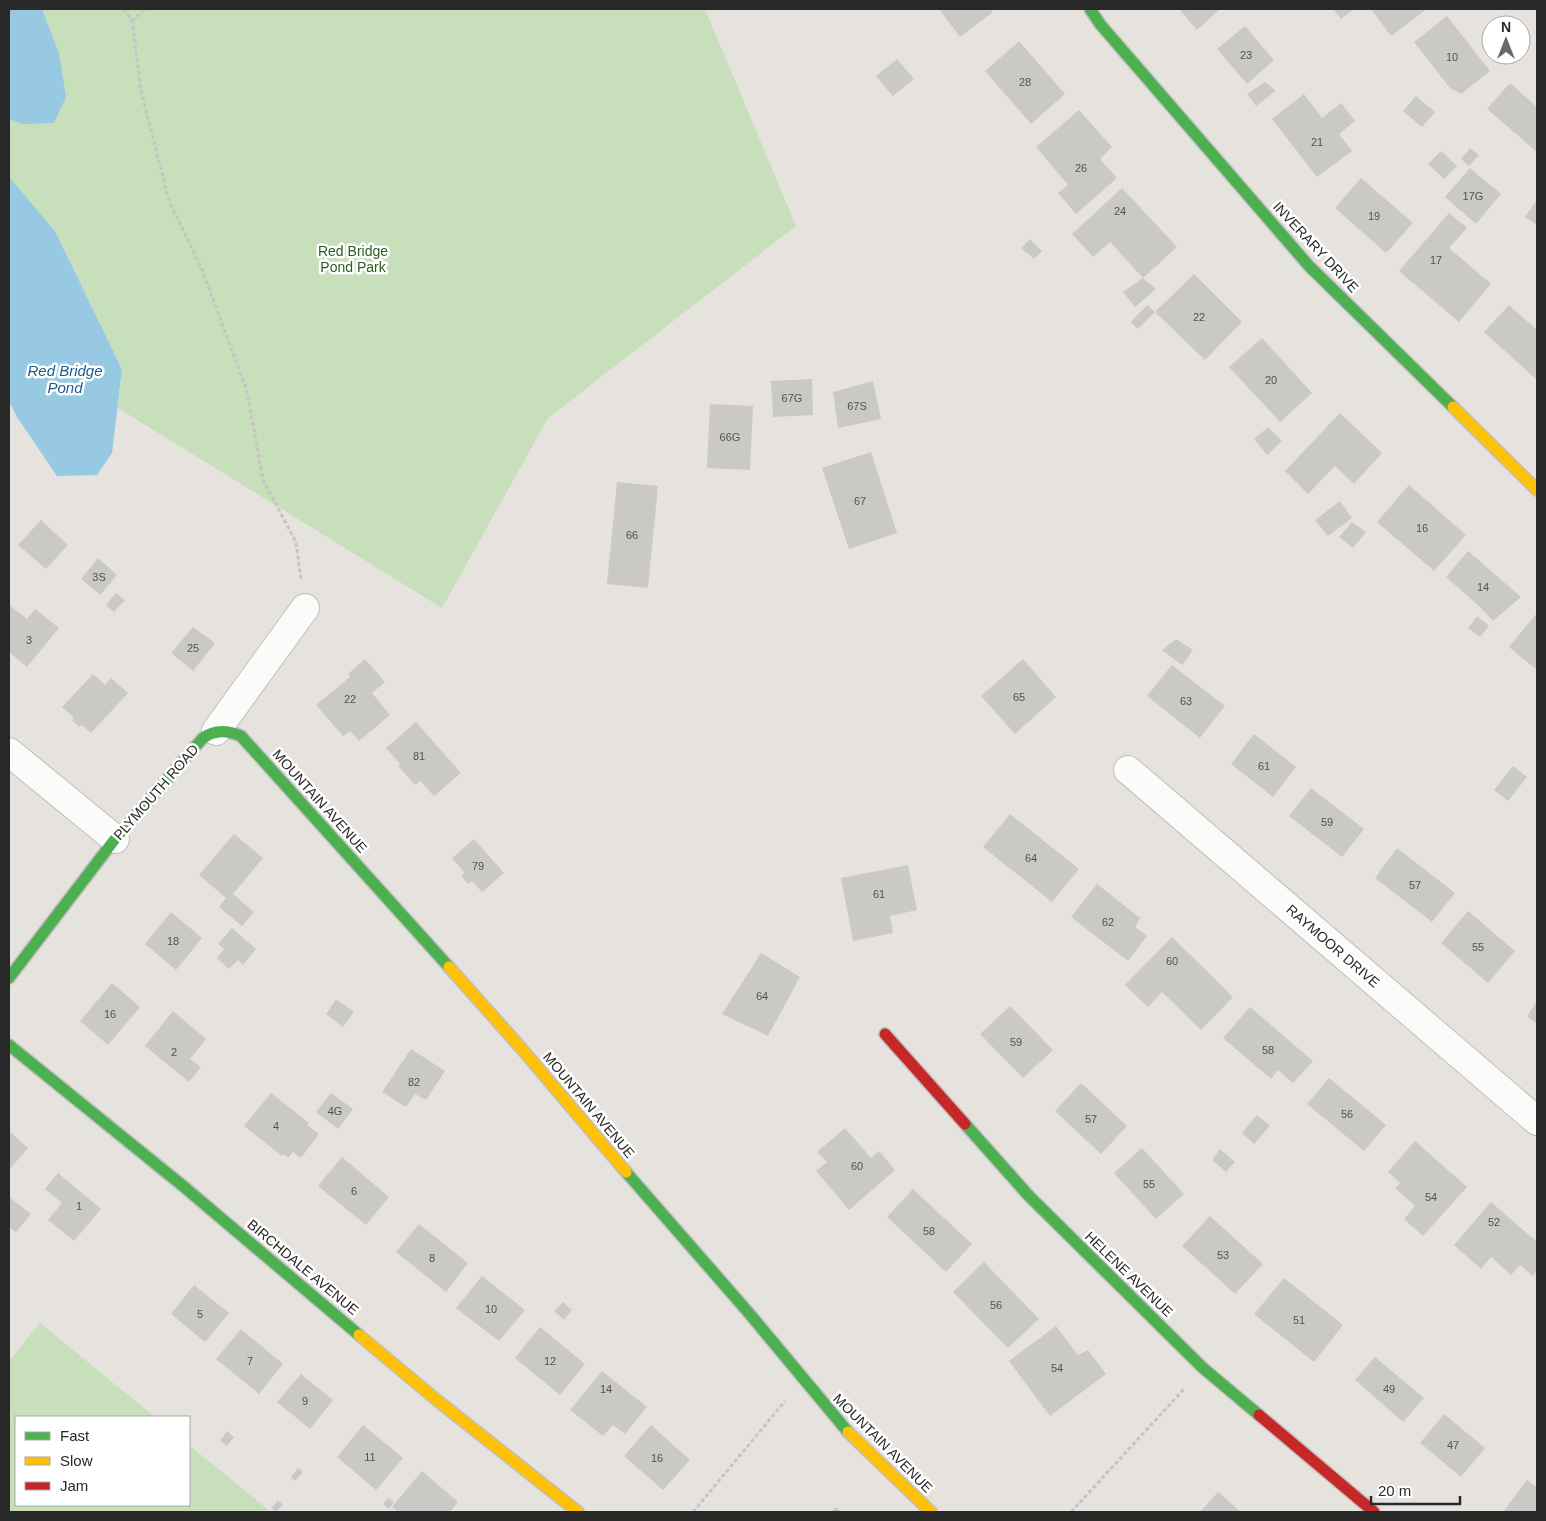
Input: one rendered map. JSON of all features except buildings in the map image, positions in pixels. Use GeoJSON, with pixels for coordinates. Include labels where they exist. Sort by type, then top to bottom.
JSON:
{"type":"FeatureCollection","features":[{"type":"Feature","properties":{"kind":"street","name":"INVERARY DRIVE"},"geometry":{"type":"LineString","coordinates":[[1090,9],[1100,24],[1309,266],[1537,490]]}},
{"type":"Feature","properties":{"kind":"street","name":"PLYMOUTH ROAD"},"geometry":{"type":"LineString","coordinates":[[9,978],[115,839],[202,740],[208,734],[216,731],[305,608]]}},
{"type":"Feature","properties":{"kind":"street","name":"MOUNTAIN AVENUE"},"geometry":{"type":"LineString","coordinates":[[216,731],[231,731],[241,736],[325,828],[447,968],[521,1048],[748,1312],[840,1424],[931,1512]]}},
{"type":"Feature","properties":{"kind":"street"},"geometry":{"type":"LineString","coordinates":[[9,752],[115,839]]}},
{"type":"Feature","properties":{"kind":"street","name":"RAYMOOR DRIVE"},"geometry":{"type":"LineString","coordinates":[[1128,770],[1537,1121]]}},
{"type":"Feature","properties":{"kind":"street","name":"HELENE AVENUE"},"geometry":{"type":"LineString","coordinates":[[885,1034],[1029,1196],[1204,1368],[1374,1512]]}},
{"type":"Feature","properties":{"kind":"street","name":"BIRCHDALE AVENUE"},"geometry":{"type":"LineString","coordinates":[[9,1045],[184,1186],[433,1397],[578,1512]]}},
{"type":"Feature","properties":{"kind":"path"},"geometry":{"type":"LineString","coordinates":[[124,9],[132,21],[141,91],[169,201],[201,267],[247,391],[264,480],[296,542],[305,608]]}},
{"type":"Feature","properties":{"kind":"path"},"geometry":{"type":"LineString","coordinates":[[132,21],[145,9]]}},
{"type":"Feature","properties":{"kind":"path"},"geometry":{"type":"LineString","coordinates":[[1071,1512],[1204,1368]]}},
{"type":"Feature","properties":{"kind":"path"},"geometry":{"type":"LineString","coordinates":[[692,1512],[803,1379]]}},
{"type":"Feature","properties":{"kind":"green space","name":"Red Bridge Pond Park"},"geometry":{"type":"Polygon","coordinates":[[[42,9],[705,9],[796,226],[548,418],[442,608],[118,408],[122,368],[55,231],[9,177],[9,119],[23,124],[59,53],[42,9]]]}},
{"type":"Feature","properties":{"kind":"green space"},"geometry":{"type":"Polygon","coordinates":[[[40,1323],[154,1416],[15,1416],[15,1506],[190,1506],[190,1446],[271,1512],[9,1512],[9,1361],[40,1323]]]}},
{"type":"Feature","properties":{"kind":"water"},"geometry":{"type":"Polygon","coordinates":[[[9,9],[42,9],[59,53],[66,97],[54,123],[23,124],[9,119],[9,9]]]}},
{"type":"Feature","properties":{"kind":"water","name":"Red Bridge Pond"},"geometry":{"type":"Polygon","coordinates":[[[9,177],[55,231],[122,369],[112,453],[97,475],[57,476],[17,417],[9,401],[9,177]]]}},
{"type":"Feature","properties":{"kind":"traffic: fast"},"geometry":{"type":"LineString","coordinates":[[1090,9],[1100,24],[1309,266],[1453,407]]}},
{"type":"Feature","properties":{"kind":"traffic: fast"},"geometry":{"type":"LineString","coordinates":[[9,978],[115,839],[202,739],[216,732],[241,736],[449,967]]}},
{"type":"Feature","properties":{"kind":"traffic: fast"},"geometry":{"type":"LineString","coordinates":[[9,1045],[183,1186],[359,1335]]}},
{"type":"Feature","properties":{"kind":"traffic: fast"},"geometry":{"type":"LineString","coordinates":[[965,1124],[1029,1196],[1203,1368],[1259,1415]]}},
{"type":"Feature","properties":{"kind":"traffic: fast"},"geometry":{"type":"LineString","coordinates":[[626,1172],[748,1312],[848,1432]]}},
{"type":"Feature","properties":{"kind":"traffic: slow"},"geometry":{"type":"LineString","coordinates":[[1453,407],[1537,490]]}},
{"type":"Feature","properties":{"kind":"traffic: slow"},"geometry":{"type":"LineString","coordinates":[[449,967],[521,1048],[626,1172]]}},
{"type":"Feature","properties":{"kind":"traffic: slow"},"geometry":{"type":"LineString","coordinates":[[359,1335],[433,1397],[578,1512]]}},
{"type":"Feature","properties":{"kind":"traffic: slow"},"geometry":{"type":"LineString","coordinates":[[848,1432],[931,1512]]}},
{"type":"Feature","properties":{"kind":"traffic: jam"},"geometry":{"type":"LineString","coordinates":[[885,1034],[965,1124]]}},
{"type":"Feature","properties":{"kind":"traffic: jam"},"geometry":{"type":"LineString","coordinates":[[1259,1415],[1374,1512]]}}]}
